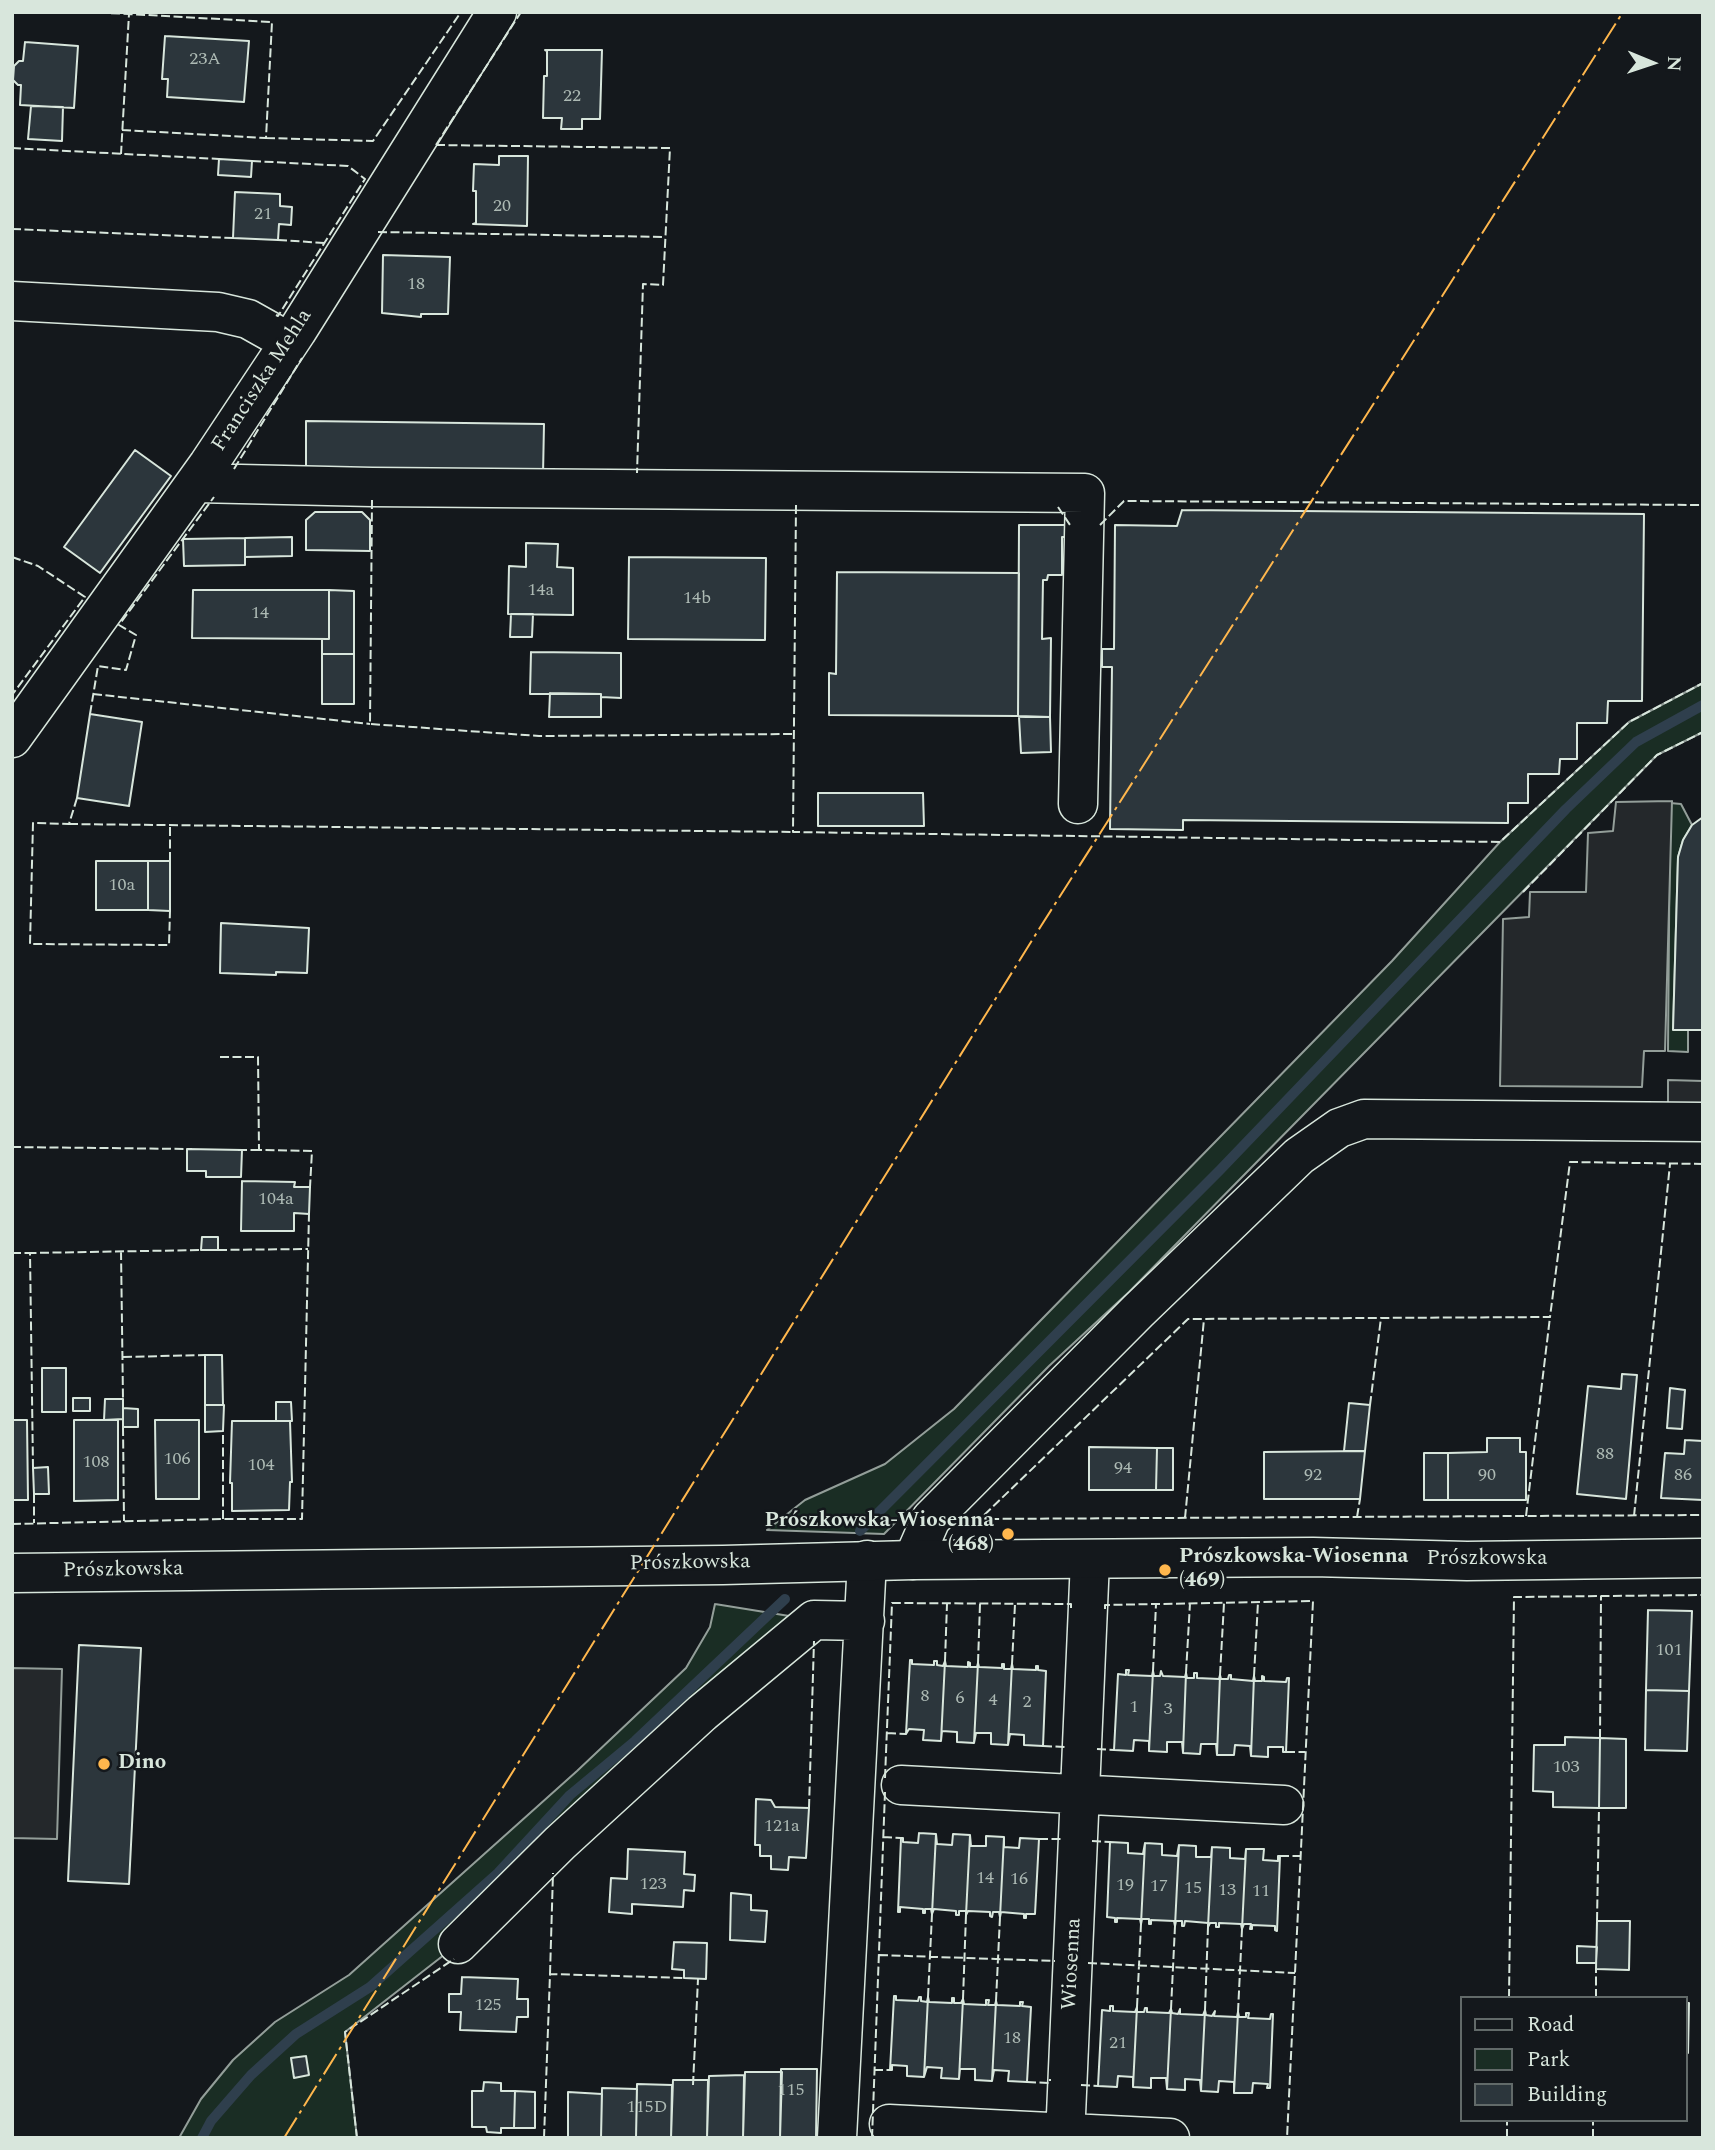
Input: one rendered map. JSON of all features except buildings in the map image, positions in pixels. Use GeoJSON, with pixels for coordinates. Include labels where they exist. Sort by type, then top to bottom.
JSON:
{"type":"FeatureCollection","features":[{"type":"Feature","properties":{"kind":"street","name":"Franciszka Mehla"},"geometry":{"type":"LineString","coordinates":[[12,738],[196,483],[289,342],[497,12]]}},
{"type":"Feature","properties":{"kind":"street"},"geometry":{"type":"LineString","coordinates":[[12,301],[218,312],[248,318],[289,342]]}},
{"type":"Feature","properties":{"kind":"street"},"geometry":{"type":"LineString","coordinates":[[196,483],[1085,494],[1078,804]]}},
{"type":"Feature","properties":{"kind":"street"},"geometry":{"type":"LineString","coordinates":[[913,1560],[931,1519],[1138,1311],[1299,1156],[1339,1128],[1364,1119],[1703,1122]]}},
{"type":"Feature","properties":{"kind":"street","name":"Prószkowska"},"geometry":{"type":"LineString","coordinates":[[12,1573],[723,1565],[867,1560],[1313,1557],[1467,1561],[1703,1558]]}},
{"type":"Feature","properties":{"kind":"street"},"geometry":{"type":"LineString","coordinates":[[837,2138],[867,1560]]}},
{"type":"Feature","properties":{"kind":"street","name":"Wiosenna"},"geometry":{"type":"LineString","coordinates":[[1065,2136],[1090,1560]]}},
{"type":"Feature","properties":{"kind":"street"},"geometry":{"type":"LineString","coordinates":[[458,1944],[560,1843],[702,1713],[814,1620],[865,1621]]}},
{"type":"Feature","properties":{"kind":"street"},"geometry":{"type":"LineString","coordinates":[[901,1785],[1284,1805]]}},
{"type":"Feature","properties":{"kind":"street"},"geometry":{"type":"LineString","coordinates":[[889,2124],[1065,2136],[1170,2138]]}},
{"type":"Feature","properties":{"kind":"green space"},"geometry":{"type":"Polygon","coordinates":[[[1703,683],[1703,732],[1657,755],[1129,1292],[1049,1366],[884,1534],[767,1530],[805,1500],[885,1464],[954,1409],[1392,961],[1500,842],[1629,722],[1703,683]]]}},
{"type":"Feature","properties":{"kind":"green space"},"geometry":{"type":"Polygon","coordinates":[[[1670,803],[1681,804],[1692,825],[1683,840],[1678,857],[1673,1029],[1688,1030],[1688,1052],[1668,1051],[1670,803]]]}},
{"type":"Feature","properties":{"kind":"green space"},"geometry":{"type":"Polygon","coordinates":[[[715,1604],[814,1620],[458,1944],[345,2032],[357,2138],[179,2138],[201,2099],[233,2060],[275,2022],[349,1975],[577,1771],[686,1668],[710,1627],[715,1604]]]}},
{"type":"Feature","properties":{"kind":"shaded area"},"geometry":{"type":"Polygon","coordinates":[[[1672,801],[1665,1051],[1644,1051],[1642,1087],[1500,1086],[1503,919],[1529,917],[1530,892],[1586,892],[1588,833],[1613,831],[1616,802],[1672,801]]]}},
{"type":"Feature","properties":{"kind":"shaded area"},"geometry":{"type":"Polygon","coordinates":[[[1668,1080],[1703,1081],[1703,1122],[1668,1121],[1668,1080]]]}},
{"type":"Feature","properties":{"kind":"shaded area"},"geometry":{"type":"Polygon","coordinates":[[[12,1668],[62,1669],[57,1839],[12,1838],[12,1668]]]}},
{"type":"Feature","properties":{"kind":"waterway"},"geometry":{"type":"LineString","coordinates":[[860,1531],[1220,1170],[1566,809],[1636,742],[1703,705]]}},
{"type":"Feature","properties":{"kind":"waterway"},"geometry":{"type":"LineString","coordinates":[[202,2138],[211,2121],[251,2075],[296,2034],[370,1987],[498,1873],[570,1795],[635,1741],[785,1599]]}},
{"type":"Feature","properties":{"kind":"fence"},"geometry":{"type":"LineString","coordinates":[[86,12],[129,14],[121,154]]}},
{"type":"Feature","properties":{"kind":"fence"},"geometry":{"type":"LineString","coordinates":[[266,138],[373,141],[461,12]]}},
{"type":"Feature","properties":{"kind":"fence"},"geometry":{"type":"LineString","coordinates":[[436,145],[521,12]]}},
{"type":"Feature","properties":{"kind":"fence"},"geometry":{"type":"LineString","coordinates":[[122,130],[266,138],[272,22],[129,14]]}},
{"type":"Feature","properties":{"kind":"fence"},"geometry":{"type":"LineString","coordinates":[[436,145],[670,148],[663,285],[643,284],[637,473]]}},
{"type":"Feature","properties":{"kind":"fence"},"geometry":{"type":"LineString","coordinates":[[12,148],[219,159]]}},
{"type":"Feature","properties":{"kind":"fence"},"geometry":{"type":"LineString","coordinates":[[252,161],[348,166],[365,179],[278,316],[276,315]]}},
{"type":"Feature","properties":{"kind":"fence"},"geometry":{"type":"LineString","coordinates":[[12,229],[233,238]]}},
{"type":"Feature","properties":{"kind":"fence"},"geometry":{"type":"LineString","coordinates":[[378,232],[665,237]]}},
{"type":"Feature","properties":{"kind":"fence"},"geometry":{"type":"LineString","coordinates":[[278,240],[325,243]]}},
{"type":"Feature","properties":{"kind":"fence"},"geometry":{"type":"LineString","coordinates":[[234,469],[302,358]]}},
{"type":"Feature","properties":{"kind":"fence"},"geometry":{"type":"LineString","coordinates":[[90,714],[98,666],[126,670],[136,635],[119,625],[214,497]]}},
{"type":"Feature","properties":{"kind":"fence"},"geometry":{"type":"LineString","coordinates":[[372,500],[370,724],[539,736],[793,734]]}},
{"type":"Feature","properties":{"kind":"fence"},"geometry":{"type":"LineString","coordinates":[[1100,525],[1124,501],[1703,505]]}},
{"type":"Feature","properties":{"kind":"fence"},"geometry":{"type":"LineString","coordinates":[[796,505],[793,832],[1500,842],[1629,722],[1703,683]]}},
{"type":"Feature","properties":{"kind":"fence"},"geometry":{"type":"LineString","coordinates":[[1058,507],[1070,525]]}},
{"type":"Feature","properties":{"kind":"fence"},"geometry":{"type":"LineString","coordinates":[[12,557],[38,566],[85,597],[12,695]]}},
{"type":"Feature","properties":{"kind":"fence"},"geometry":{"type":"LineString","coordinates":[[93,694],[370,724]]}},
{"type":"Feature","properties":{"kind":"fence"},"geometry":{"type":"LineString","coordinates":[[1523,892],[1657,755],[1703,732]]}},
{"type":"Feature","properties":{"kind":"fence"},"geometry":{"type":"LineString","coordinates":[[77,798],[69,824],[33,823],[30,944],[169,945],[170,911]]}},
{"type":"Feature","properties":{"kind":"fence"},"geometry":{"type":"LineString","coordinates":[[69,824],[793,832]]}},
{"type":"Feature","properties":{"kind":"fence"},"geometry":{"type":"LineString","coordinates":[[170,825],[170,861]]}},
{"type":"Feature","properties":{"kind":"fence"},"geometry":{"type":"LineString","coordinates":[[220,1057],[258,1057],[259,1150],[312,1151],[310,1187]]}},
{"type":"Feature","properties":{"kind":"fence"},"geometry":{"type":"LineString","coordinates":[[12,1147],[192,1149]]}},
{"type":"Feature","properties":{"kind":"fence"},"geometry":{"type":"LineString","coordinates":[[238,1150],[259,1150]]}},
{"type":"Feature","properties":{"kind":"fence"},"geometry":{"type":"LineString","coordinates":[[1703,1164],[1570,1162],[1550,1317],[1188,1319],[980,1519],[1703,1515]]}},
{"type":"Feature","properties":{"kind":"fence"},"geometry":{"type":"LineString","coordinates":[[1634,1516],[1670,1164]]}},
{"type":"Feature","properties":{"kind":"fence"},"geometry":{"type":"LineString","coordinates":[[12,1524],[302,1519],[309,1214]]}},
{"type":"Feature","properties":{"kind":"fence"},"geometry":{"type":"LineString","coordinates":[[218,1250],[308,1249]]}},
{"type":"Feature","properties":{"kind":"fence"},"geometry":{"type":"LineString","coordinates":[[33,1468],[30,1253],[201,1250]]}},
{"type":"Feature","properties":{"kind":"fence"},"geometry":{"type":"LineString","coordinates":[[121,1251],[123,1399]]}},
{"type":"Feature","properties":{"kind":"fence"},"geometry":{"type":"LineString","coordinates":[[12,1253],[30,1253]]}},
{"type":"Feature","properties":{"kind":"fence"},"geometry":{"type":"LineString","coordinates":[[1526,1516],[1550,1317]]}},
{"type":"Feature","properties":{"kind":"fence"},"geometry":{"type":"LineString","coordinates":[[1370,1405],[1381,1318]]}},
{"type":"Feature","properties":{"kind":"fence"},"geometry":{"type":"LineString","coordinates":[[1185,1518],[1204,1319]]}},
{"type":"Feature","properties":{"kind":"fence"},"geometry":{"type":"LineString","coordinates":[[123,1357],[205,1355]]}},
{"type":"Feature","properties":{"kind":"fence"},"geometry":{"type":"LineString","coordinates":[[123,1427],[124,1521]]}},
{"type":"Feature","properties":{"kind":"fence"},"geometry":{"type":"LineString","coordinates":[[223,1431],[223,1519]]}},
{"type":"Feature","properties":{"kind":"fence"},"geometry":{"type":"LineString","coordinates":[[34,1494],[34,1523]]}},
{"type":"Feature","properties":{"kind":"fence"},"geometry":{"type":"LineString","coordinates":[[1357,1517],[1360,1499]]}},
{"type":"Feature","properties":{"kind":"fence"},"geometry":{"type":"LineString","coordinates":[[1509,1996],[1514,1597],[1703,1595]]}},
{"type":"Feature","properties":{"kind":"fence"},"geometry":{"type":"LineString","coordinates":[[1600,1738],[1601,1596]]}},
{"type":"Feature","properties":{"kind":"fence"},"geometry":{"type":"LineString","coordinates":[[1105,1609],[1105,1605],[1313,1601],[1287,2138]]}},
{"type":"Feature","properties":{"kind":"fence"},"geometry":{"type":"LineString","coordinates":[[1254,1676],[1258,1602]]}},
{"type":"Feature","properties":{"kind":"fence"},"geometry":{"type":"LineString","coordinates":[[885,1778],[892,1603],[1071,1604],[1071,1608]]}},
{"type":"Feature","properties":{"kind":"fence"},"geometry":{"type":"LineString","coordinates":[[1186,1673],[1190,1603]]}},
{"type":"Feature","properties":{"kind":"fence"},"geometry":{"type":"LineString","coordinates":[[1220,1675],[1224,1603]]}},
{"type":"Feature","properties":{"kind":"fence"},"geometry":{"type":"LineString","coordinates":[[945,1661],[947,1604]]}},
{"type":"Feature","properties":{"kind":"fence"},"geometry":{"type":"LineString","coordinates":[[978,1663],[980,1604]]}},
{"type":"Feature","properties":{"kind":"fence"},"geometry":{"type":"LineString","coordinates":[[1012,1664],[1015,1604]]}},
{"type":"Feature","properties":{"kind":"fence"},"geometry":{"type":"LineString","coordinates":[[1153,1671],[1156,1604]]}},
{"type":"Feature","properties":{"kind":"fence"},"geometry":{"type":"LineString","coordinates":[[809,1808],[814,1641]]}},
{"type":"Feature","properties":{"kind":"fence"},"geometry":{"type":"LineString","coordinates":[[887,1733],[906,1734]]}},
{"type":"Feature","properties":{"kind":"fence"},"geometry":{"type":"LineString","coordinates":[[1043,1746],[1065,1747],[1065,1744]]}},
{"type":"Feature","properties":{"kind":"fence"},"geometry":{"type":"LineString","coordinates":[[1097,1749],[1114,1750]]}},
{"type":"Feature","properties":{"kind":"fence"},"geometry":{"type":"LineString","coordinates":[[1286,1752],[1305,1752]]}},
{"type":"Feature","properties":{"kind":"fence"},"geometry":{"type":"LineString","coordinates":[[872,2138],[885,1792]]}},
{"type":"Feature","properties":{"kind":"fence"},"geometry":{"type":"LineString","coordinates":[[1597,1921],[1599,1808]]}},
{"type":"Feature","properties":{"kind":"fence"},"geometry":{"type":"LineString","coordinates":[[883,1837],[901,1838]]}},
{"type":"Feature","properties":{"kind":"fence"},"geometry":{"type":"LineString","coordinates":[[1039,1839],[1061,1839],[1061,1842]]}},
{"type":"Feature","properties":{"kind":"fence"},"geometry":{"type":"LineString","coordinates":[[1092,1841],[1110,1842]]}},
{"type":"Feature","properties":{"kind":"fence"},"geometry":{"type":"LineString","coordinates":[[1280,1856],[1300,1856]]}},
{"type":"Feature","properties":{"kind":"fence"},"geometry":{"type":"LineString","coordinates":[[550,1974],[553,1873]]}},
{"type":"Feature","properties":{"kind":"fence"},"geometry":{"type":"LineString","coordinates":[[928,1997],[932,1914]]}},
{"type":"Feature","properties":{"kind":"fence"},"geometry":{"type":"LineString","coordinates":[[963,1999],[966,1915]]}},
{"type":"Feature","properties":{"kind":"fence"},"geometry":{"type":"LineString","coordinates":[[996,2001],[1000,1917]]}},
{"type":"Feature","properties":{"kind":"fence"},"geometry":{"type":"LineString","coordinates":[[1137,2007],[1141,1924]]}},
{"type":"Feature","properties":{"kind":"fence"},"geometry":{"type":"LineString","coordinates":[[1171,2009],[1175,1926]]}},
{"type":"Feature","properties":{"kind":"fence"},"geometry":{"type":"LineString","coordinates":[[1205,2010],[1208,1927]]}},
{"type":"Feature","properties":{"kind":"fence"},"geometry":{"type":"LineString","coordinates":[[1238,2012],[1242,1929]]}},
{"type":"Feature","properties":{"kind":"fence"},"geometry":{"type":"LineString","coordinates":[[879,1955],[1055,1961]]}},
{"type":"Feature","properties":{"kind":"fence"},"geometry":{"type":"LineString","coordinates":[[357,2138],[345,2032],[454,1959]]}},
{"type":"Feature","properties":{"kind":"fence"},"geometry":{"type":"LineString","coordinates":[[1088,1963],[1295,1973]]}},
{"type":"Feature","properties":{"kind":"fence"},"geometry":{"type":"LineString","coordinates":[[1596,1969],[1596,1996]]}},
{"type":"Feature","properties":{"kind":"fence"},"geometry":{"type":"LineString","coordinates":[[544,2138],[550,1974],[684,1978]]}},
{"type":"Feature","properties":{"kind":"fence"},"geometry":{"type":"LineString","coordinates":[[693,2085],[698,1979]]}},
{"type":"Feature","properties":{"kind":"fence"},"geometry":{"type":"LineString","coordinates":[[874,2070],[890,2070]]}},
{"type":"Feature","properties":{"kind":"fence"},"geometry":{"type":"LineString","coordinates":[[1027,2082],[1050,2083],[1050,2079]]}},
{"type":"Feature","properties":{"kind":"fence"},"geometry":{"type":"LineString","coordinates":[[1081,2085],[1098,2086]]}},
{"type":"Feature","properties":{"kind":"fence"},"geometry":{"type":"LineString","coordinates":[[1507,2122],[1507,2138]]}},
{"type":"Feature","properties":{"kind":"fence"},"geometry":{"type":"LineString","coordinates":[[1593,2122],[1593,2138]]}},
{"type":"Feature","properties":{"kind":"power"},"geometry":{"type":"LineString","coordinates":[[284,2138],[1041,926],[1623,12]]}},
{"type":"Feature","properties":{"kind":"place","name":"Prószkowska-Wiosenna (468)"},"geometry":{"type":"Point","coordinates":[1008,1534]}},
{"type":"Feature","properties":{"kind":"place","name":"Prószkowska-Wiosenna (469)"},"geometry":{"type":"Point","coordinates":[1165,1570]}},
{"type":"Feature","properties":{"kind":"place","name":"Dino"},"geometry":{"type":"Point","coordinates":[104,1764]}}]}
